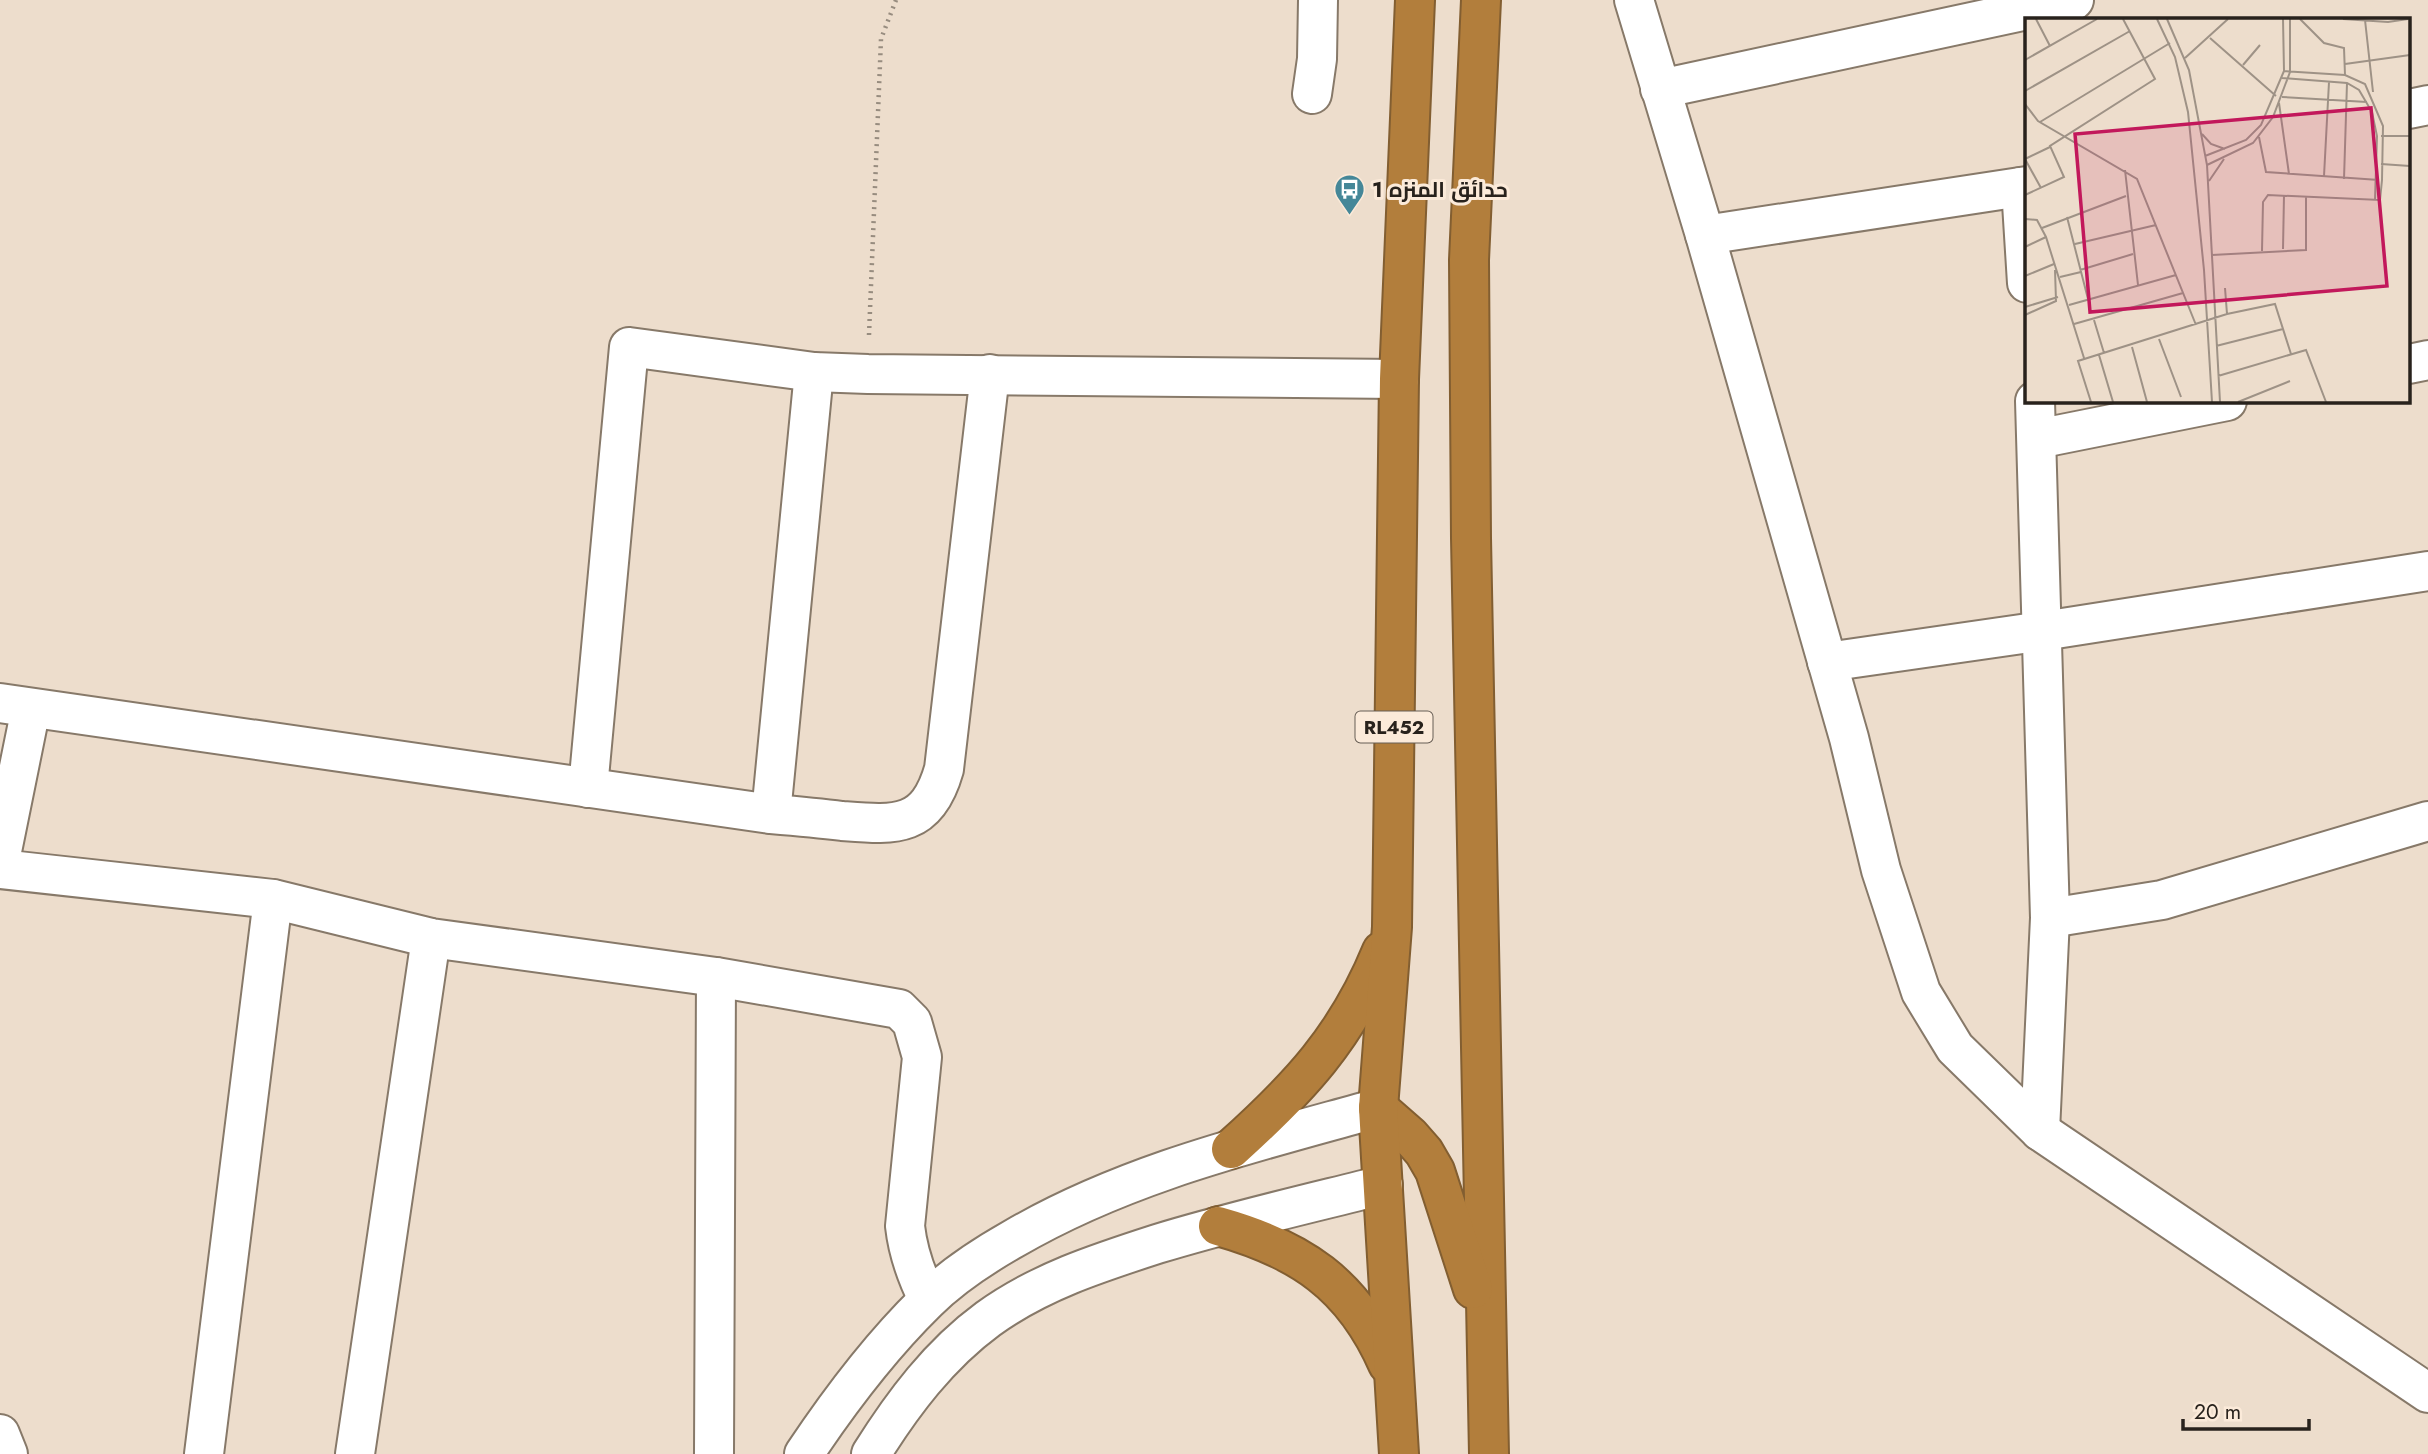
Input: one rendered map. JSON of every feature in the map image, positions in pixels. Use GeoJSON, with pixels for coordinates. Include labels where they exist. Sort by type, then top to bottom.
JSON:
{"type":"FeatureCollection","features":[{"type":"Feature","properties":{"kind":"highway","name":"RL452"},"geometry":{"type":"LineString","coordinates":[[1399,1454],[1378,1108],[1392,927],[1399,379],[1415,0]]}},
{"type":"Feature","properties":{"kind":"highway"},"geometry":{"type":"LineString","coordinates":[[1481,0],[1469,260],[1481,1113],[1489,1454]]}},
{"type":"Feature","properties":{"kind":"highway"},"geometry":{"type":"LineString","coordinates":[[1231,1149],[1299,1085],[1328,1049],[1353,1011],[1375,969],[1392,927]]}},
{"type":"Feature","properties":{"kind":"highway"},"geometry":{"type":"LineString","coordinates":[[1378,1108],[1410,1136],[1435,1171],[1486,1328]]}},
{"type":"Feature","properties":{"kind":"highway"},"geometry":{"type":"LineString","coordinates":[[1383,1185],[1435,1171],[1463,1146],[1481,1113]]}},
{"type":"Feature","properties":{"kind":"highway"},"geometry":{"type":"LineString","coordinates":[[1218,1226],[1257,1237],[1294,1254],[1327,1278],[1355,1308],[1378,1342],[1394,1379]]}},
{"type":"Feature","properties":{"kind":"street"},"geometry":{"type":"LineString","coordinates":[[1312,94],[1317,59],[1318,0]]}},
{"type":"Feature","properties":{"kind":"street"},"geometry":{"type":"LineString","coordinates":[[1634,0],[1705,235],[1849,738],[1881,870],[1921,992],[1955,1048],[2040,1131],[2428,1393]]}},
{"type":"Feature","properties":{"kind":"street"},"geometry":{"type":"LineString","coordinates":[[1660,89],[2074,0]]}},
{"type":"Feature","properties":{"kind":"street"},"geometry":{"type":"LineString","coordinates":[[2410,109],[2428,105]]}},
{"type":"Feature","properties":{"kind":"street"},"geometry":{"type":"LineString","coordinates":[[1705,235],[2024,186],[2025,218]]}},
{"type":"Feature","properties":{"kind":"street"},"geometry":{"type":"LineString","coordinates":[[588,788],[629,347],[814,372],[1399,379]]}},
{"type":"Feature","properties":{"kind":"street"},"geometry":{"type":"LineString","coordinates":[[2410,364],[2428,360]]}},
{"type":"Feature","properties":{"kind":"street"},"geometry":{"type":"LineString","coordinates":[[771,814],[814,372]]}},
{"type":"Feature","properties":{"kind":"street"},"geometry":{"type":"LineString","coordinates":[[0,861],[16,705],[771,814],[880,824],[903,821],[923,809],[938,792],[944,769],[990,374]]}},
{"type":"Feature","properties":{"kind":"street"},"geometry":{"type":"LineString","coordinates":[[2035,402],[2050,918],[2040,1131]]}},
{"type":"Feature","properties":{"kind":"street"},"geometry":{"type":"LineString","coordinates":[[2037,439],[2222,402]]}},
{"type":"Feature","properties":{"kind":"street"},"geometry":{"type":"LineString","coordinates":[[1827,662],[2428,571]]}},
{"type":"Feature","properties":{"kind":"street"},"geometry":{"type":"LineString","coordinates":[[2050,918],[2162,900],[2428,821]]}},
{"type":"Feature","properties":{"kind":"street"},"geometry":{"type":"LineString","coordinates":[[0,869],[273,899],[431,938],[716,978],[899,1009],[912,1022],[922,1057],[905,1226],[912,1262],[928,1299]]}},
{"type":"Feature","properties":{"kind":"street"},"geometry":{"type":"LineString","coordinates":[[204,1454],[273,899]]}},
{"type":"Feature","properties":{"kind":"street"},"geometry":{"type":"LineString","coordinates":[[355,1454],[431,938]]}},
{"type":"Feature","properties":{"kind":"street"},"geometry":{"type":"LineString","coordinates":[[714,1454],[716,978]]}},
{"type":"Feature","properties":{"kind":"street"},"geometry":{"type":"LineString","coordinates":[[804,1454],[884,1347],[928,1299],[983,1256],[1042,1222],[1103,1193],[1166,1169],[1378,1108]]}},
{"type":"Feature","properties":{"kind":"street"},"geometry":{"type":"LineString","coordinates":[[871,1454],[908,1398],[945,1355],[989,1318],[1038,1288],[1090,1265],[1218,1226],[1383,1185]]}},
{"type":"Feature","properties":{"kind":"street"},"geometry":{"type":"LineString","coordinates":[[0,1434],[8,1454]]}},
{"type":"Feature","properties":{"kind":"path"},"geometry":{"type":"LineString","coordinates":[[868,374],[881,39],[896,0]]}},
{"type":"Feature","properties":{"kind":"place","name":"حدائق المنزه 1"},"geometry":{"type":"Point","coordinates":[1349,217]}}]}
